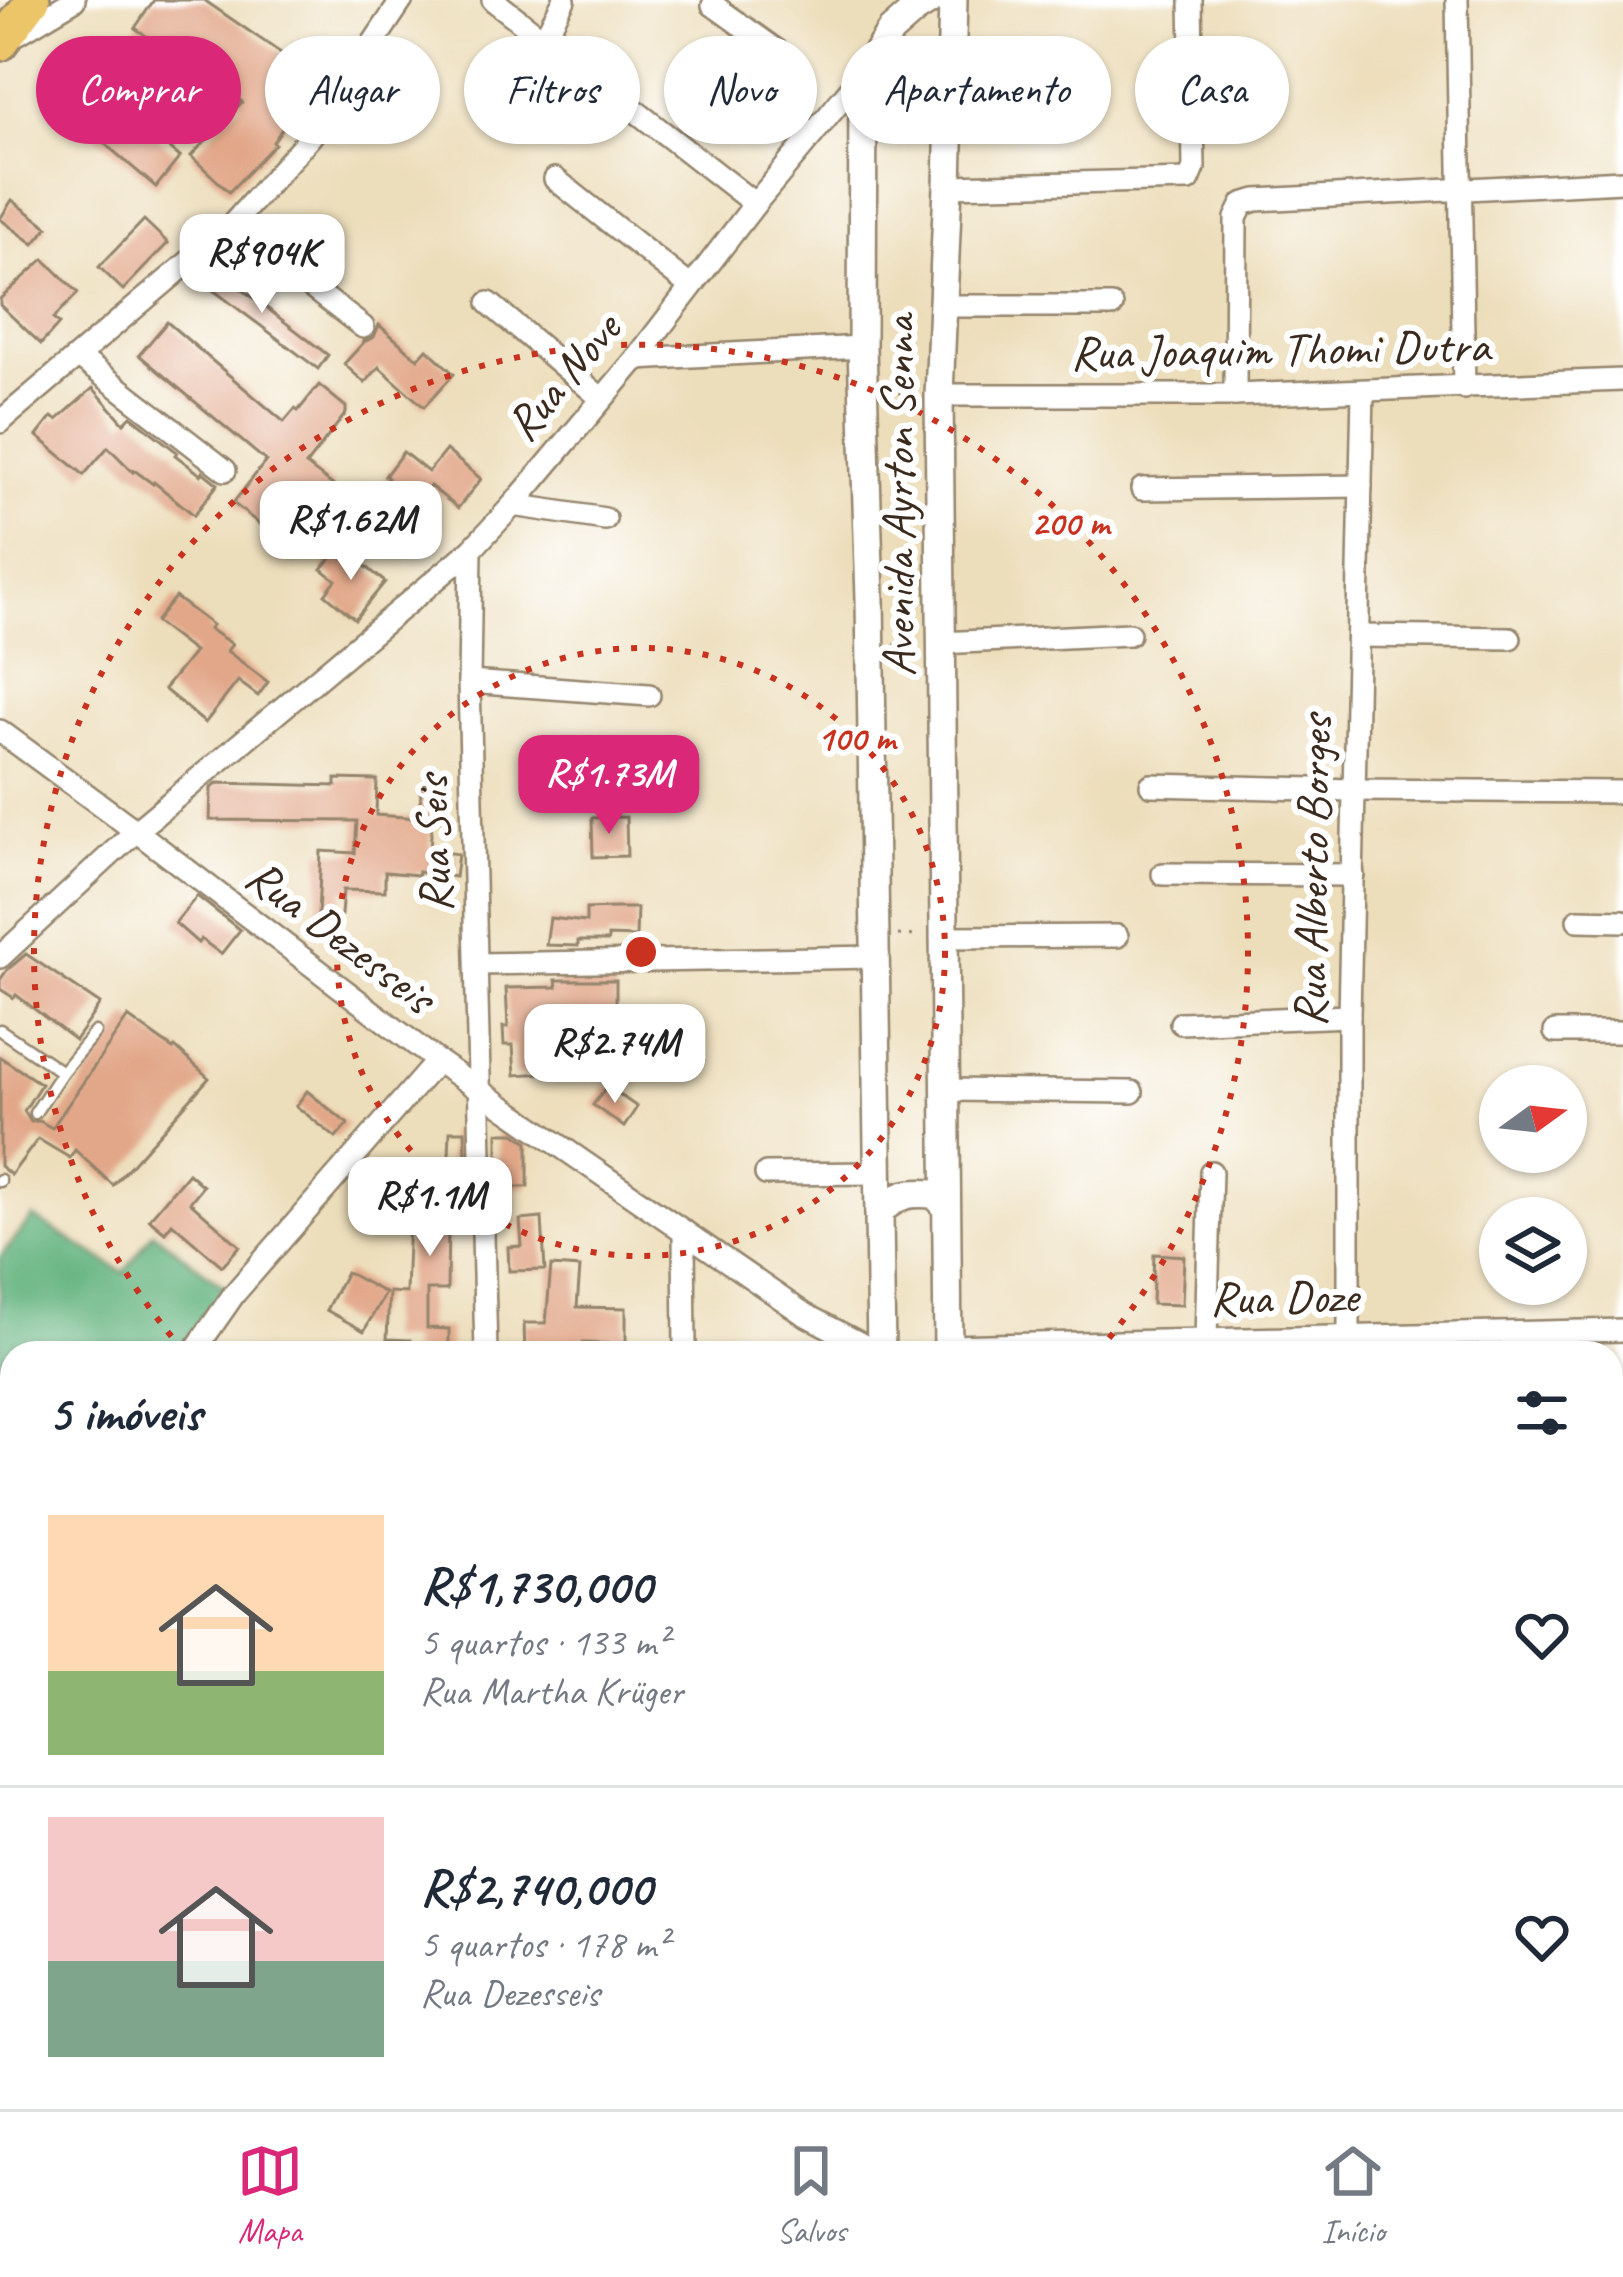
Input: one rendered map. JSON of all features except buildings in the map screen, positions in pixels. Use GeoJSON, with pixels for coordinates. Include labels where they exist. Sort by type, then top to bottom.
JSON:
{"type":"FeatureCollection","features":[{"type":"Feature","properties":{"kind":"main road"},"geometry":{"type":"LineString","coordinates":[[0,44],[33,0]]}},
{"type":"Feature","properties":{"kind":"street"},"geometry":{"type":"LineString","coordinates":[[0,44],[74,0]]}},
{"type":"Feature","properties":{"kind":"street"},"geometry":{"type":"LineString","coordinates":[[0,422],[230,226],[311,136],[402,0]]}},
{"type":"Feature","properties":{"kind":"street"},"geometry":{"type":"LineString","coordinates":[[493,0],[541,36]]}},
{"type":"Feature","properties":{"kind":"street"},"geometry":{"type":"LineString","coordinates":[[545,36],[564,0]]}},
{"type":"Feature","properties":{"kind":"street","name":"Rua Nove"},"geometry":{"type":"LineString","coordinates":[[888,36],[931,0]]}},
{"type":"Feature","properties":{"kind":"street","name":"Avenida Ayrton Senna"},"geometry":{"type":"LineString","coordinates":[[948,1341],[939,395],[952,0]]}},
{"type":"Feature","properties":{"kind":"street"},"geometry":{"type":"LineString","coordinates":[[948,186],[1189,181],[1194,168],[1191,0]]}},
{"type":"Feature","properties":{"kind":"street"},"geometry":{"type":"LineString","coordinates":[[1457,0],[1464,388]]}},
{"type":"Feature","properties":{"kind":"street"},"geometry":{"type":"LineString","coordinates":[[713,5],[740,9],[766,36]]}},
{"type":"Feature","properties":{"kind":"street","name":"Rua Nove"},"geometry":{"type":"LineString","coordinates":[[0,957],[136,830],[471,550],[636,359],[841,99]]}},
{"type":"Feature","properties":{"kind":"street"},"geometry":{"type":"LineString","coordinates":[[640,114],[754,204]]}},
{"type":"Feature","properties":{"kind":"street","name":"Avenida Ayrton Senna"},"geometry":{"type":"LineString","coordinates":[[862,144],[880,1341]]}},
{"type":"Feature","properties":{"kind":"street"},"geometry":{"type":"LineString","coordinates":[[555,179],[691,287]]}},
{"type":"Feature","properties":{"kind":"street"},"geometry":{"type":"LineString","coordinates":[[1235,395],[1236,218],[1243,204],[1623,181]]}},
{"type":"Feature","properties":{"kind":"street"},"geometry":{"type":"LineString","coordinates":[[230,226],[363,327]]}},
{"type":"Feature","properties":{"kind":"street"},"geometry":{"type":"LineString","coordinates":[[489,303],[602,399]]}},
{"type":"Feature","properties":{"kind":"street"},"geometry":{"type":"LineString","coordinates":[[943,306],[1112,306]]}},
{"type":"Feature","properties":{"kind":"street"},"geometry":{"type":"LineString","coordinates":[[636,359],[862,347]]}},
{"type":"Feature","properties":{"kind":"street"},"geometry":{"type":"LineString","coordinates":[[80,357],[225,470]]}},
{"type":"Feature","properties":{"kind":"street","name":"Rua Joaquim Thomi Dutra"},"geometry":{"type":"LineString","coordinates":[[939,395],[1235,395],[1623,380]]}},
{"type":"Feature","properties":{"kind":"street","name":"Rua Alberto Borges"},"geometry":{"type":"LineString","coordinates":[[1349,1341],[1348,1016],[1363,391]]}},
{"type":"Feature","properties":{"kind":"street"},"geometry":{"type":"LineString","coordinates":[[1142,489],[1361,486]]}},
{"type":"Feature","properties":{"kind":"street"},"geometry":{"type":"LineString","coordinates":[[512,505],[605,519]]}},
{"type":"Feature","properties":{"kind":"street","name":"Rua Seis"},"geometry":{"type":"LineString","coordinates":[[471,550],[469,682],[486,1341]]}},
{"type":"Feature","properties":{"kind":"street"},"geometry":{"type":"LineString","coordinates":[[940,643],[1129,634]]}},
{"type":"Feature","properties":{"kind":"street"},"geometry":{"type":"LineString","coordinates":[[1358,636],[1510,638]]}},
{"type":"Feature","properties":{"kind":"street"},"geometry":{"type":"LineString","coordinates":[[469,682],[649,695]]}},
{"type":"Feature","properties":{"kind":"street","name":"Rua Dezesseis"},"geometry":{"type":"LineString","coordinates":[[0,731],[437,1061],[804,1314],[857,1341]]}},
{"type":"Feature","properties":{"kind":"street"},"geometry":{"type":"LineString","coordinates":[[1151,785],[1623,792]]}},
{"type":"Feature","properties":{"kind":"street"},"geometry":{"type":"LineString","coordinates":[[1163,874],[1353,875]]}},
{"type":"Feature","properties":{"kind":"street"},"geometry":{"type":"LineString","coordinates":[[1579,920],[1623,921]]}},
{"type":"Feature","properties":{"kind":"street"},"geometry":{"type":"LineString","coordinates":[[944,937],[1117,936]]}},
{"type":"Feature","properties":{"kind":"street"},"geometry":{"type":"LineString","coordinates":[[477,964],[875,945]]}},
{"type":"Feature","properties":{"kind":"street"},"geometry":{"type":"LineString","coordinates":[[1181,1023],[1348,1016]]}},
{"type":"Feature","properties":{"kind":"street"},"geometry":{"type":"LineString","coordinates":[[1555,1032],[1623,1032]]}},
{"type":"Feature","properties":{"kind":"street"},"geometry":{"type":"LineString","coordinates":[[202,1341],[235,1294],[437,1061]]}},
{"type":"Feature","properties":{"kind":"street"},"geometry":{"type":"LineString","coordinates":[[946,1090],[1132,1092]]}},
{"type":"Feature","properties":{"kind":"street"},"geometry":{"type":"LineString","coordinates":[[1206,1339],[1211,1172]]}},
{"type":"Feature","properties":{"kind":"street"},"geometry":{"type":"LineString","coordinates":[[766,1174],[879,1173]]}},
{"type":"Feature","properties":{"kind":"street"},"geometry":{"type":"LineString","coordinates":[[879,1211],[908,1192],[934,1194],[946,1206]]}},
{"type":"Feature","properties":{"kind":"street"},"geometry":{"type":"LineString","coordinates":[[685,1231],[685,1341]]}},
{"type":"Feature","properties":{"kind":"street","name":"Rua Doze"},"geometry":{"type":"LineString","coordinates":[[1408,1341],[1623,1330]]}},
{"type":"Feature","properties":{"kind":"street","name":"Rua Doze"},"geometry":{"type":"LineString","coordinates":[[1184,1341],[1263,1341]]}},
{"type":"Feature","properties":{"kind":"lane"},"geometry":{"type":"LineString","coordinates":[[0,1030],[62,1072]]}},
{"type":"Feature","properties":{"kind":"lane"},"geometry":{"type":"LineString","coordinates":[[35,1113],[95,1032]]}},
{"type":"Feature","properties":{"kind":"path"},"geometry":{"type":"LineString","coordinates":[[863,392],[939,395]]}},
{"type":"Feature","properties":{"kind":"path"},"geometry":{"type":"LineString","coordinates":[[871,646],[940,643]]}},
{"type":"Feature","properties":{"kind":"path"},"geometry":{"type":"LineString","coordinates":[[875,945],[944,937]]}},
{"type":"Feature","properties":{"kind":"green space"},"geometry":{"type":"Polygon","coordinates":[[[33,1217],[124,1273],[153,1232],[226,1288],[193,1341],[0,1341],[0,1257],[33,1217]]]}}]}
